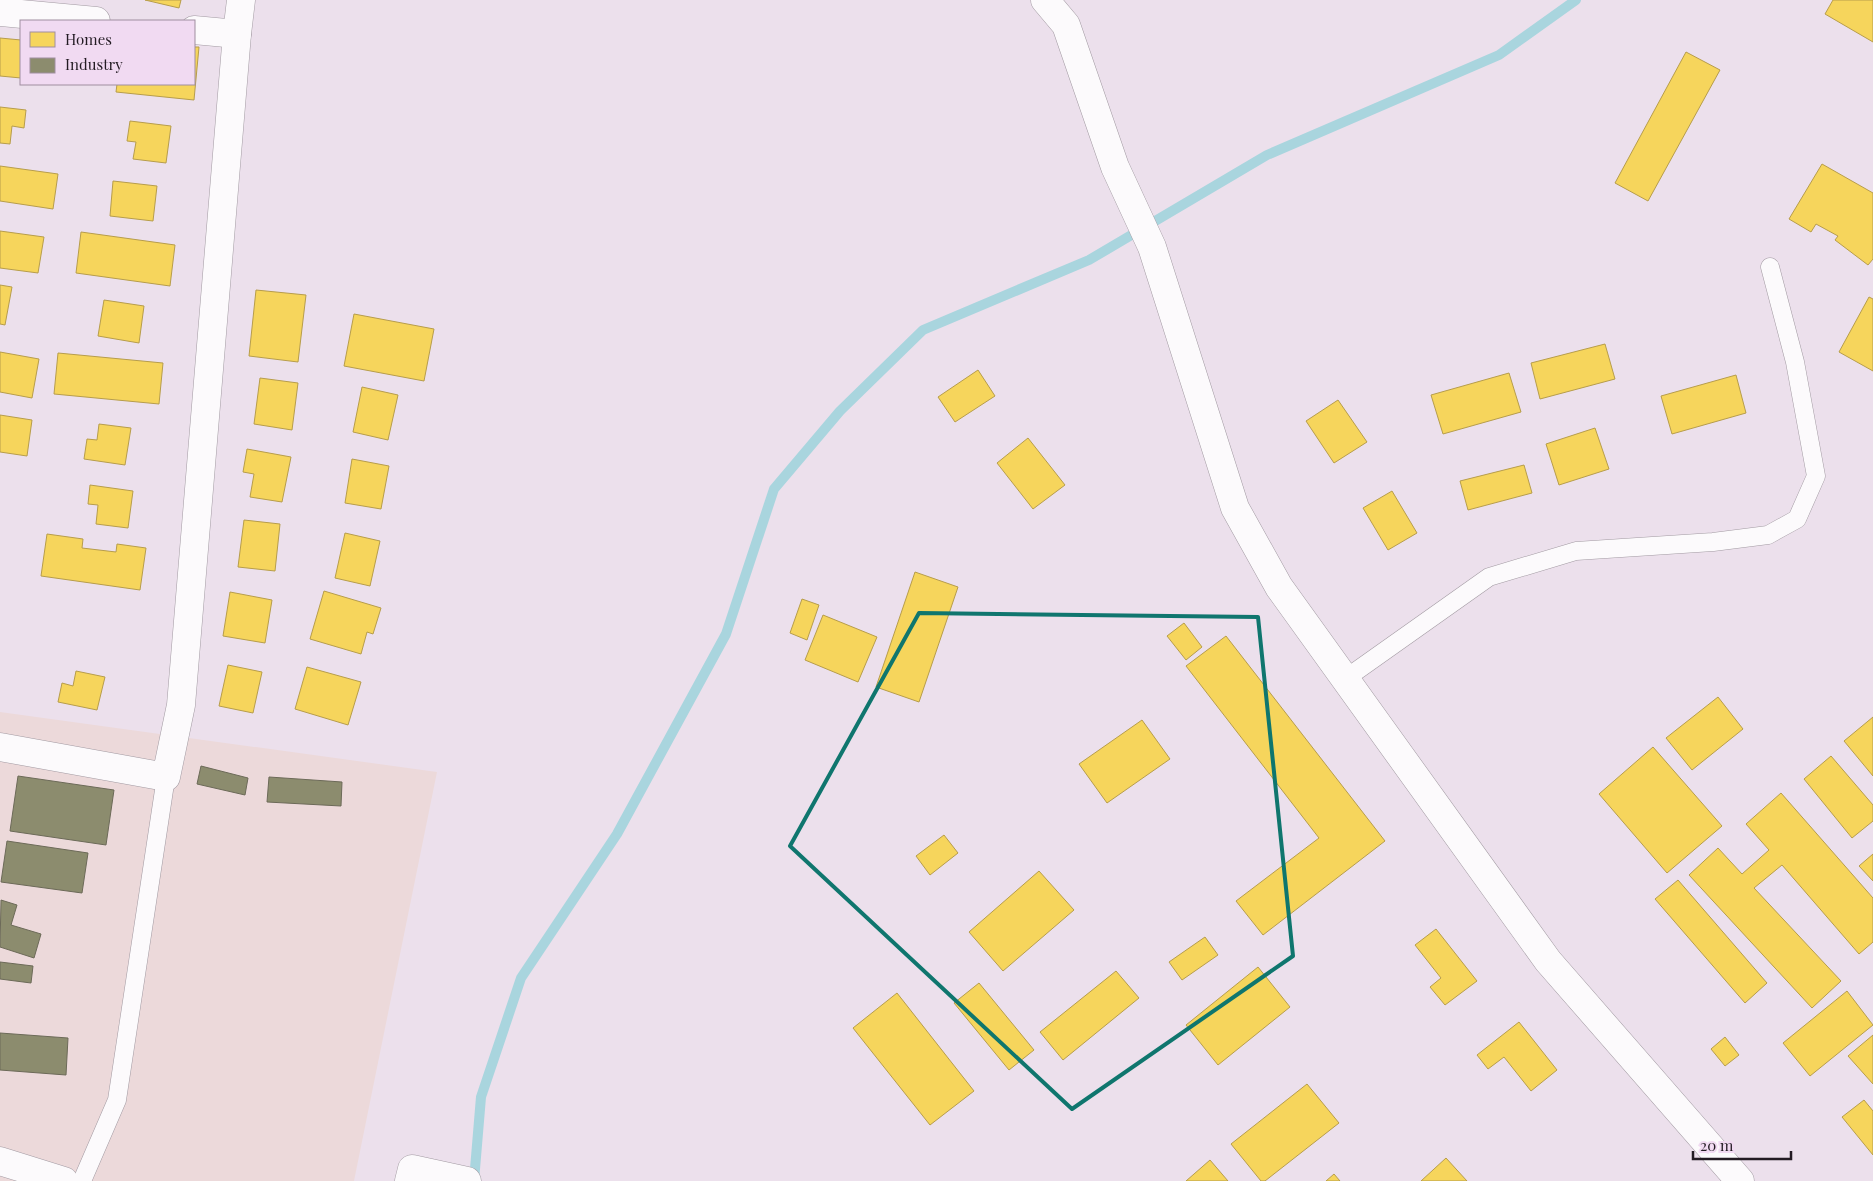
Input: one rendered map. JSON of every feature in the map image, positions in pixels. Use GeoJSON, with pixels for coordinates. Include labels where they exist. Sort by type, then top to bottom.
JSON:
{"type":"FeatureCollection","features":[{"type":"Feature","properties":{"kind":"street"},"geometry":{"type":"LineString","coordinates":[[0,748],[166,777],[181,705],[241,0]]}},
{"type":"Feature","properties":{"kind":"street"},"geometry":{"type":"LineString","coordinates":[[1044,0],[1066,25],[1115,167],[1152,247],[1235,508],[1279,588],[1548,961],[1740,1181]]}},
{"type":"Feature","properties":{"kind":"street"},"geometry":{"type":"LineString","coordinates":[[0,12],[85,20]]}},
{"type":"Feature","properties":{"kind":"street"},"geometry":{"type":"LineString","coordinates":[[195,30],[237,34]]}},
{"type":"Feature","properties":{"kind":"street"},"geometry":{"type":"LineString","coordinates":[[0,1161],[64,1181]]}},
{"type":"Feature","properties":{"kind":"street"},"geometry":{"type":"LineString","coordinates":[[409,1181],[412,1169],[455,1178]]}},
{"type":"Feature","properties":{"kind":"lane"},"geometry":{"type":"LineString","coordinates":[[1345,679],[1489,577],[1576,552],[1713,542],[1768,535],[1797,519],[1816,476],[1795,362],[1770,267]]}},
{"type":"Feature","properties":{"kind":"lane"},"geometry":{"type":"LineString","coordinates":[[82,1181],[118,1100],[166,777]]}},
{"type":"Feature","properties":{"kind":"highlighted area"},"geometry":{"type":"Polygon","coordinates":[[[919,613],[1258,617],[1293,956],[1072,1109],[790,846],[919,613]]]}},
{"type":"Feature","properties":{"kind":"shaded area"},"geometry":{"type":"Polygon","coordinates":[[[0,712],[437,772],[354,1181],[0,1181],[0,712]]]}},
{"type":"Feature","properties":{"kind":"building: Homes"},"geometry":{"type":"Polygon","coordinates":[[[145,0],[181,0],[179,8],[145,0]]]}},
{"type":"Feature","properties":{"kind":"building: Homes"},"geometry":{"type":"Polygon","coordinates":[[[1833,0],[1873,0],[1873,42],[1825,14],[1833,0]]]}},
{"type":"Feature","properties":{"kind":"building: Homes"},"geometry":{"type":"Polygon","coordinates":[[[0,38],[20,40],[20,78],[0,76],[0,38]]]}},
{"type":"Feature","properties":{"kind":"building: Homes"},"geometry":{"type":"Polygon","coordinates":[[[195,47],[199,47],[194,100],[116,92],[117,85],[195,85],[195,47]]]}},
{"type":"Feature","properties":{"kind":"building: Homes"},"geometry":{"type":"Polygon","coordinates":[[[1686,52],[1720,70],[1648,201],[1615,183],[1686,52]]]}},
{"type":"Feature","properties":{"kind":"building: Homes"},"geometry":{"type":"Polygon","coordinates":[[[0,107],[26,110],[24,128],[12,126],[10,144],[0,143],[0,107]]]}},
{"type":"Feature","properties":{"kind":"building: Homes"},"geometry":{"type":"Polygon","coordinates":[[[130,121],[171,126],[166,163],[133,159],[136,142],[127,141],[130,121]]]}},
{"type":"Feature","properties":{"kind":"building: Homes"},"geometry":{"type":"Polygon","coordinates":[[[1822,164],[1873,193],[1873,259],[1868,265],[1835,240],[1838,236],[1816,224],[1811,232],[1789,219],[1822,164]]]}},
{"type":"Feature","properties":{"kind":"building: Homes"},"geometry":{"type":"Polygon","coordinates":[[[0,166],[58,174],[53,209],[0,201],[0,166]]]}},
{"type":"Feature","properties":{"kind":"building: Homes"},"geometry":{"type":"Polygon","coordinates":[[[113,181],[157,186],[153,221],[110,216],[113,181]]]}},
{"type":"Feature","properties":{"kind":"building: Homes"},"geometry":{"type":"Polygon","coordinates":[[[0,231],[44,237],[38,273],[0,268],[0,231]]]}},
{"type":"Feature","properties":{"kind":"building: Homes"},"geometry":{"type":"Polygon","coordinates":[[[81,232],[175,245],[170,286],[76,273],[81,232]]]}},
{"type":"Feature","properties":{"kind":"building: Homes"},"geometry":{"type":"Polygon","coordinates":[[[0,285],[12,287],[5,325],[0,324],[0,285]]]}},
{"type":"Feature","properties":{"kind":"building: Homes"},"geometry":{"type":"Polygon","coordinates":[[[256,290],[306,295],[298,362],[249,356],[256,290]]]}},
{"type":"Feature","properties":{"kind":"building: Homes"},"geometry":{"type":"Polygon","coordinates":[[[1869,297],[1873,299],[1873,371],[1839,352],[1869,297]]]}},
{"type":"Feature","properties":{"kind":"building: Homes"},"geometry":{"type":"Polygon","coordinates":[[[104,300],[144,306],[139,343],[98,336],[104,300]]]}},
{"type":"Feature","properties":{"kind":"building: Homes"},"geometry":{"type":"Polygon","coordinates":[[[354,314],[434,329],[424,381],[344,366],[354,314]]]}},
{"type":"Feature","properties":{"kind":"building: Homes"},"geometry":{"type":"Polygon","coordinates":[[[1605,344],[1615,379],[1540,399],[1531,363],[1605,344]]]}},
{"type":"Feature","properties":{"kind":"building: Homes"},"geometry":{"type":"Polygon","coordinates":[[[0,352],[39,359],[32,398],[0,392],[0,352]]]}},
{"type":"Feature","properties":{"kind":"building: Homes"},"geometry":{"type":"Polygon","coordinates":[[[58,353],[163,363],[159,404],[54,394],[58,353]]]}},
{"type":"Feature","properties":{"kind":"building: Homes"},"geometry":{"type":"Polygon","coordinates":[[[978,370],[995,396],[955,422],[938,397],[978,370]]]}},
{"type":"Feature","properties":{"kind":"building: Homes"},"geometry":{"type":"Polygon","coordinates":[[[1509,373],[1521,412],[1443,434],[1431,395],[1509,373]]]}},
{"type":"Feature","properties":{"kind":"building: Homes"},"geometry":{"type":"Polygon","coordinates":[[[1736,375],[1746,413],[1672,434],[1661,396],[1736,375]]]}},
{"type":"Feature","properties":{"kind":"building: Homes"},"geometry":{"type":"Polygon","coordinates":[[[260,378],[298,383],[292,430],[254,424],[260,378]]]}},
{"type":"Feature","properties":{"kind":"building: Homes"},"geometry":{"type":"Polygon","coordinates":[[[362,387],[398,395],[388,440],[353,432],[362,387]]]}},
{"type":"Feature","properties":{"kind":"building: Homes"},"geometry":{"type":"Polygon","coordinates":[[[1338,400],[1367,442],[1334,463],[1306,421],[1338,400]]]}},
{"type":"Feature","properties":{"kind":"building: Homes"},"geometry":{"type":"Polygon","coordinates":[[[0,415],[32,420],[27,456],[0,452],[0,415]]]}},
{"type":"Feature","properties":{"kind":"building: Homes"},"geometry":{"type":"Polygon","coordinates":[[[99,424],[131,428],[125,465],[84,459],[87,439],[97,440],[99,424]]]}},
{"type":"Feature","properties":{"kind":"building: Homes"},"geometry":{"type":"Polygon","coordinates":[[[1595,428],[1609,469],[1559,485],[1546,444],[1595,428]]]}},
{"type":"Feature","properties":{"kind":"building: Homes"},"geometry":{"type":"Polygon","coordinates":[[[1028,438],[1065,485],[1033,509],[997,463],[1028,438]]]}},
{"type":"Feature","properties":{"kind":"building: Homes"},"geometry":{"type":"Polygon","coordinates":[[[247,449],[291,457],[282,502],[250,497],[254,474],[243,472],[247,449]]]}},
{"type":"Feature","properties":{"kind":"building: Homes"},"geometry":{"type":"Polygon","coordinates":[[[352,459],[389,466],[381,509],[345,503],[352,459]]]}},
{"type":"Feature","properties":{"kind":"building: Homes"},"geometry":{"type":"Polygon","coordinates":[[[1524,465],[1532,493],[1468,510],[1460,481],[1524,465]]]}},
{"type":"Feature","properties":{"kind":"building: Homes"},"geometry":{"type":"Polygon","coordinates":[[[90,485],[133,491],[128,528],[96,524],[98,505],[88,504],[90,485]]]}},
{"type":"Feature","properties":{"kind":"building: Homes"},"geometry":{"type":"Polygon","coordinates":[[[1392,491],[1417,533],[1388,550],[1363,508],[1392,491]]]}},
{"type":"Feature","properties":{"kind":"building: Homes"},"geometry":{"type":"Polygon","coordinates":[[[244,520],[280,524],[275,571],[238,567],[244,520]]]}},
{"type":"Feature","properties":{"kind":"building: Homes"},"geometry":{"type":"Polygon","coordinates":[[[345,533],[380,541],[370,586],[335,578],[345,533]]]}},
{"type":"Feature","properties":{"kind":"building: Homes"},"geometry":{"type":"Polygon","coordinates":[[[47,534],[83,539],[82,548],[116,552],[117,544],[146,548],[140,590],[41,576],[47,534]]]}},
{"type":"Feature","properties":{"kind":"building: Homes"},"geometry":{"type":"Polygon","coordinates":[[[915,572],[958,587],[919,702],[876,687],[915,572]]]}},
{"type":"Feature","properties":{"kind":"building: Homes"},"geometry":{"type":"Polygon","coordinates":[[[324,591],[381,608],[373,634],[367,632],[361,654],[310,639],[324,591]]]}},
{"type":"Feature","properties":{"kind":"building: Homes"},"geometry":{"type":"Polygon","coordinates":[[[230,592],[272,600],[265,643],[223,636],[230,592]]]}},
{"type":"Feature","properties":{"kind":"building: Homes"},"geometry":{"type":"Polygon","coordinates":[[[802,599],[819,605],[807,640],[790,633],[802,599]]]}},
{"type":"Feature","properties":{"kind":"building: Homes"},"geometry":{"type":"Polygon","coordinates":[[[823,615],[877,637],[858,682],[805,660],[823,615]]]}},
{"type":"Feature","properties":{"kind":"building: Homes"},"geometry":{"type":"Polygon","coordinates":[[[1184,623],[1202,647],[1186,660],[1167,636],[1184,623]]]}},
{"type":"Feature","properties":{"kind":"building: Homes"},"geometry":{"type":"Polygon","coordinates":[[[1226,636],[1385,841],[1263,935],[1236,901],[1319,838],[1186,666],[1226,636]]]}},
{"type":"Feature","properties":{"kind":"building: Homes"},"geometry":{"type":"Polygon","coordinates":[[[228,665],[262,672],[253,713],[219,706],[228,665]]]}},
{"type":"Feature","properties":{"kind":"building: Homes"},"geometry":{"type":"Polygon","coordinates":[[[307,667],[361,682],[348,725],[295,709],[307,667]]]}},
{"type":"Feature","properties":{"kind":"building: Homes"},"geometry":{"type":"Polygon","coordinates":[[[76,671],[105,677],[97,710],[58,702],[62,683],[73,686],[76,671]]]}},
{"type":"Feature","properties":{"kind":"building: Homes"},"geometry":{"type":"Polygon","coordinates":[[[1718,697],[1743,729],[1692,770],[1666,738],[1718,697]]]}},
{"type":"Feature","properties":{"kind":"building: Homes"},"geometry":{"type":"Polygon","coordinates":[[[1873,717],[1873,776],[1844,741],[1873,717]]]}},
{"type":"Feature","properties":{"kind":"building: Homes"},"geometry":{"type":"Polygon","coordinates":[[[1142,720],[1170,759],[1107,803],[1079,764],[1142,720]]]}},
{"type":"Feature","properties":{"kind":"building: Homes"},"geometry":{"type":"Polygon","coordinates":[[[1653,747],[1722,826],[1667,873],[1599,794],[1653,747]]]}},
{"type":"Feature","properties":{"kind":"building: Homes"},"geometry":{"type":"Polygon","coordinates":[[[1831,756],[1873,805],[1873,821],[1852,838],[1804,779],[1831,756]]]}},
{"type":"Feature","properties":{"kind":"building: Homes"},"geometry":{"type":"Polygon","coordinates":[[[1781,793],[1873,898],[1873,942],[1859,954],[1782,865],[1754,888],[1841,981],[1812,1008],[1689,875],[1718,848],[1742,874],[1769,850],[1746,824],[1781,793]]]}},
{"type":"Feature","properties":{"kind":"building: Homes"},"geometry":{"type":"Polygon","coordinates":[[[944,835],[958,853],[930,875],[916,856],[944,835]]]}},
{"type":"Feature","properties":{"kind":"building: Homes"},"geometry":{"type":"Polygon","coordinates":[[[1873,854],[1873,881],[1859,866],[1873,854]]]}},
{"type":"Feature","properties":{"kind":"building: Homes"},"geometry":{"type":"Polygon","coordinates":[[[1039,871],[1074,910],[1003,971],[969,932],[1039,871]]]}},
{"type":"Feature","properties":{"kind":"building: Homes"},"geometry":{"type":"Polygon","coordinates":[[[1678,880],[1767,983],[1745,1003],[1655,899],[1678,880]]]}},
{"type":"Feature","properties":{"kind":"building: Homes"},"geometry":{"type":"Polygon","coordinates":[[[1436,929],[1477,981],[1445,1005],[1430,987],[1441,978],[1415,945],[1436,929]]]}},
{"type":"Feature","properties":{"kind":"building: Homes"},"geometry":{"type":"Polygon","coordinates":[[[1205,937],[1218,955],[1182,980],[1169,962],[1205,937]]]}},
{"type":"Feature","properties":{"kind":"building: Homes"},"geometry":{"type":"Polygon","coordinates":[[[1258,967],[1290,1007],[1218,1065],[1186,1025],[1258,967]]]}},
{"type":"Feature","properties":{"kind":"building: Homes"},"geometry":{"type":"Polygon","coordinates":[[[1116,971],[1139,998],[1063,1060],[1040,1032],[1116,971]]]}},
{"type":"Feature","properties":{"kind":"building: Homes"},"geometry":{"type":"Polygon","coordinates":[[[979,983],[1034,1050],[1009,1070],[954,1003],[979,983]]]}},
{"type":"Feature","properties":{"kind":"building: Homes"},"geometry":{"type":"Polygon","coordinates":[[[1847,991],[1873,1025],[1810,1076],[1783,1043],[1847,991]]]}},
{"type":"Feature","properties":{"kind":"building: Homes"},"geometry":{"type":"Polygon","coordinates":[[[897,993],[974,1091],[930,1125],[853,1028],[897,993]]]}},
{"type":"Feature","properties":{"kind":"building: Homes"},"geometry":{"type":"Polygon","coordinates":[[[1519,1022],[1557,1070],[1531,1091],[1504,1057],[1488,1069],[1477,1055],[1519,1022]]]}},
{"type":"Feature","properties":{"kind":"building: Homes"},"geometry":{"type":"Polygon","coordinates":[[[1873,1035],[1873,1084],[1848,1056],[1873,1035]]]}},
{"type":"Feature","properties":{"kind":"building: Homes"},"geometry":{"type":"Polygon","coordinates":[[[1725,1037],[1739,1055],[1725,1066],[1711,1049],[1725,1037]]]}},
{"type":"Feature","properties":{"kind":"building: Homes"},"geometry":{"type":"Polygon","coordinates":[[[1307,1084],[1339,1123],[1265,1181],[1261,1181],[1231,1144],[1307,1084]]]}},
{"type":"Feature","properties":{"kind":"building: Homes"},"geometry":{"type":"Polygon","coordinates":[[[1864,1100],[1873,1111],[1873,1155],[1842,1117],[1864,1100]]]}},
{"type":"Feature","properties":{"kind":"building: Homes"},"geometry":{"type":"Polygon","coordinates":[[[1446,1158],[1467,1181],[1421,1181],[1446,1158]]]}},
{"type":"Feature","properties":{"kind":"building: Homes"},"geometry":{"type":"Polygon","coordinates":[[[1210,1160],[1228,1181],[1186,1181],[1210,1160]]]}},
{"type":"Feature","properties":{"kind":"building: Homes"},"geometry":{"type":"Polygon","coordinates":[[[1334,1174],[1340,1181],[1326,1181],[1334,1174]]]}},
{"type":"Feature","properties":{"kind":"building: Industry"},"geometry":{"type":"Polygon","coordinates":[[[201,766],[248,778],[245,795],[197,784],[201,766]]]}},
{"type":"Feature","properties":{"kind":"building: Industry"},"geometry":{"type":"Polygon","coordinates":[[[18,776],[114,790],[106,845],[10,831],[18,776]]]}},
{"type":"Feature","properties":{"kind":"building: Industry"},"geometry":{"type":"Polygon","coordinates":[[[269,777],[342,782],[341,806],[267,802],[269,777]]]}},
{"type":"Feature","properties":{"kind":"building: Industry"},"geometry":{"type":"Polygon","coordinates":[[[7,841],[88,853],[82,893],[1,882],[7,841]]]}},
{"type":"Feature","properties":{"kind":"building: Industry"},"geometry":{"type":"Polygon","coordinates":[[[1,900],[17,905],[11,925],[41,934],[34,958],[0,947],[1,900]]]}},
{"type":"Feature","properties":{"kind":"building: Industry"},"geometry":{"type":"Polygon","coordinates":[[[0,962],[33,966],[31,983],[0,979],[0,962]]]}},
{"type":"Feature","properties":{"kind":"building: Industry"},"geometry":{"type":"Polygon","coordinates":[[[0,1033],[68,1038],[66,1075],[0,1070],[0,1033]]]}},
{"type":"Feature","properties":{"kind":"waterway"},"geometry":{"type":"LineString","coordinates":[[474,1181],[481,1097],[521,978],[617,834],[726,634],[774,489],[840,411],[923,330],[1089,260],[1267,155],[1499,55],[1576,0]]}}]}
